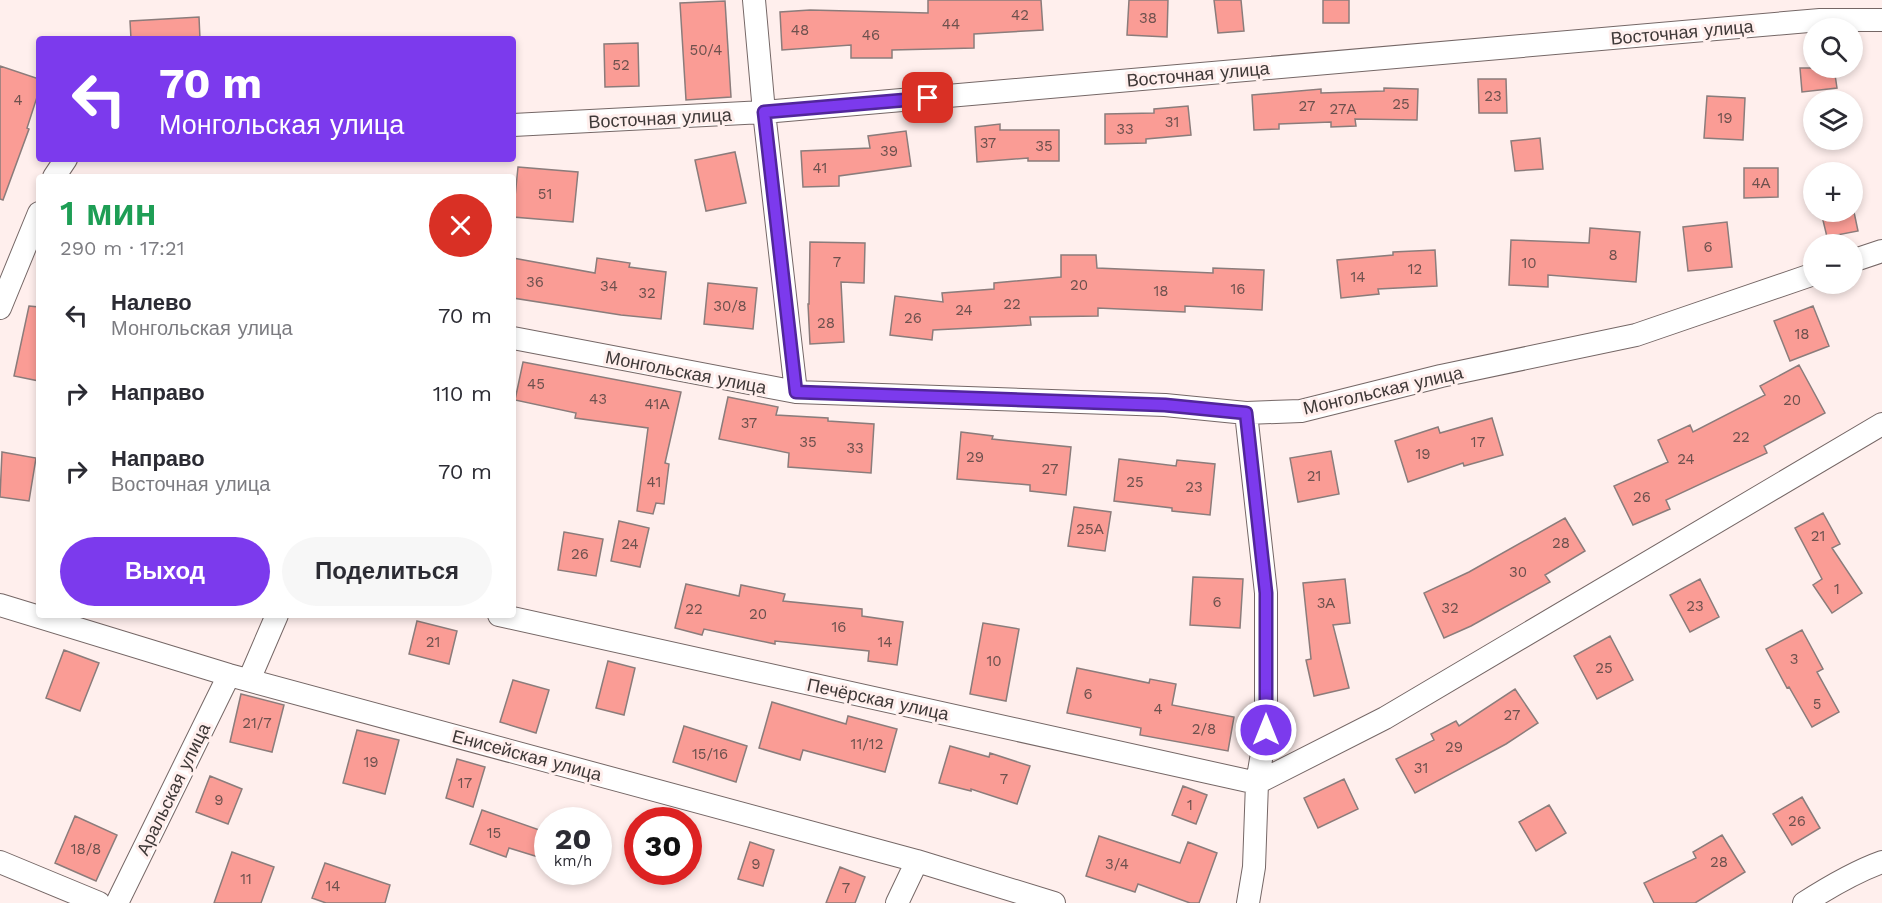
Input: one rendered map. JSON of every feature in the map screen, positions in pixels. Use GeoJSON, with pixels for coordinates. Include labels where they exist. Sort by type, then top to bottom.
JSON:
{"type":"FeatureCollection","features":[{"type":"Feature","properties":{"kind":"street"},"geometry":{"type":"LineString","coordinates":[[754,0],[764,112],[796,392]]}},
{"type":"Feature","properties":{"kind":"street","name":"Восточная улица"},"geometry":{"type":"LineString","coordinates":[[516,125],[764,112],[1820,20],[1882,20]]}},
{"type":"Feature","properties":{"kind":"street"},"geometry":{"type":"LineString","coordinates":[[0,308],[33,241]]}},
{"type":"Feature","properties":{"kind":"street"},"geometry":{"type":"LineString","coordinates":[[1863,257],[1882,251]]}},
{"type":"Feature","properties":{"kind":"street","name":"Монгольская улица"},"geometry":{"type":"LineString","coordinates":[[516,339],[796,392],[1165,405],[1246,413],[1301,411],[1441,376],[1636,335],[1803,278]]}},
{"type":"Feature","properties":{"kind":"street"},"geometry":{"type":"LineString","coordinates":[[1246,413],[1266,593],[1266,730],[1257,783],[1254,867],[1248,903]]}},
{"type":"Feature","properties":{"kind":"street"},"geometry":{"type":"LineString","coordinates":[[1257,783],[1385,718],[1882,424]]}},
{"type":"Feature","properties":{"kind":"street","name":"Енисейская улица"},"geometry":{"type":"LineString","coordinates":[[0,605],[36,616]]}},
{"type":"Feature","properties":{"kind":"street","name":"Енисейская улица"},"geometry":{"type":"LineString","coordinates":[[43,618],[239,677],[917,861],[1054,903]]}},
{"type":"Feature","properties":{"kind":"street","name":"Аральская улица"},"geometry":{"type":"LineString","coordinates":[[117,903],[239,677],[275,618]]}},
{"type":"Feature","properties":{"kind":"street","name":"Печёрская улица"},"geometry":{"type":"LineString","coordinates":[[513,618],[1257,783]]}},
{"type":"Feature","properties":{"kind":"street"},"geometry":{"type":"LineString","coordinates":[[897,903],[917,861]]}},
{"type":"Feature","properties":{"kind":"street"},"geometry":{"type":"LineString","coordinates":[[0,862],[99,903]]}},
{"type":"Feature","properties":{"kind":"street"},"geometry":{"type":"LineString","coordinates":[[1804,903],[1863,869],[1882,862]]}},
{"type":"Feature","properties":{"kind":"building"},"geometry":{"type":"Polygon","coordinates":[[[928,0],[1041,0],[1043,30],[974,34],[974,48],[892,50],[892,58],[851,58],[851,45],[782,50],[780,12],[810,10],[928,13],[928,0]]]}},
{"type":"Feature","properties":{"kind":"building"},"geometry":{"type":"Polygon","coordinates":[[[1129,0],[1168,0],[1167,37],[1127,35],[1129,0]]]}},
{"type":"Feature","properties":{"kind":"building"},"geometry":{"type":"Polygon","coordinates":[[[1214,0],[1241,0],[1244,31],[1218,33],[1214,0]]]}},
{"type":"Feature","properties":{"kind":"building"},"geometry":{"type":"Polygon","coordinates":[[[1323,0],[1349,0],[1349,23],[1323,23],[1323,0]]]}},
{"type":"Feature","properties":{"kind":"building"},"geometry":{"type":"Polygon","coordinates":[[[725,1],[731,97],[686,100],[680,3],[725,1]]]}},
{"type":"Feature","properties":{"kind":"building"},"geometry":{"type":"Polygon","coordinates":[[[199,17],[200,36],[131,36],[130,21],[199,17]]]}},
{"type":"Feature","properties":{"kind":"building"},"geometry":{"type":"Polygon","coordinates":[[[638,43],[639,86],[605,87],[604,44],[638,43]]]}},
{"type":"Feature","properties":{"kind":"building"},"geometry":{"type":"Polygon","coordinates":[[[0,66],[36,78],[36,100],[27,128],[29,129],[3,200],[0,199],[0,66]]]}},
{"type":"Feature","properties":{"kind":"building"},"geometry":{"type":"Polygon","coordinates":[[[1800,68],[1803,68],[1803,78],[1836,78],[1837,88],[1803,90],[1802,92],[1800,68]]]}},
{"type":"Feature","properties":{"kind":"building"},"geometry":{"type":"Polygon","coordinates":[[[1478,79],[1506,79],[1507,113],[1479,113],[1478,79]]]}},
{"type":"Feature","properties":{"kind":"building"},"geometry":{"type":"Polygon","coordinates":[[[1384,88],[1418,89],[1417,120],[1355,119],[1356,126],[1331,127],[1331,122],[1279,124],[1279,129],[1254,130],[1252,95],[1321,89],[1321,93],[1384,91],[1384,88]]]}},
{"type":"Feature","properties":{"kind":"building"},"geometry":{"type":"Polygon","coordinates":[[[1707,96],[1745,98],[1743,140],[1704,138],[1707,96]]]}},
{"type":"Feature","properties":{"kind":"building"},"geometry":{"type":"Polygon","coordinates":[[[1188,106],[1191,135],[1146,139],[1146,143],[1105,144],[1105,114],[1154,113],[1154,109],[1188,106]]]}},
{"type":"Feature","properties":{"kind":"building"},"geometry":{"type":"Polygon","coordinates":[[[1000,124],[1000,130],[1059,130],[1059,161],[1028,161],[1028,158],[977,162],[975,127],[1000,124]]]}},
{"type":"Feature","properties":{"kind":"building"},"geometry":{"type":"Polygon","coordinates":[[[906,131],[911,166],[839,176],[839,186],[803,187],[801,151],[870,148],[868,136],[906,131]]]}},
{"type":"Feature","properties":{"kind":"building"},"geometry":{"type":"Polygon","coordinates":[[[1540,138],[1543,169],[1515,171],[1511,141],[1540,138]]]}},
{"type":"Feature","properties":{"kind":"building"},"geometry":{"type":"Polygon","coordinates":[[[735,152],[746,203],[706,211],[695,160],[735,152]]]}},
{"type":"Feature","properties":{"kind":"building"},"geometry":{"type":"Polygon","coordinates":[[[518,167],[578,172],[573,222],[516,217],[518,167]]]}},
{"type":"Feature","properties":{"kind":"building"},"geometry":{"type":"Polygon","coordinates":[[[1744,168],[1778,168],[1778,197],[1744,198],[1744,168]]]}},
{"type":"Feature","properties":{"kind":"building"},"geometry":{"type":"Polygon","coordinates":[[[1727,222],[1732,267],[1688,271],[1683,227],[1727,222]]]}},
{"type":"Feature","properties":{"kind":"building"},"geometry":{"type":"Polygon","coordinates":[[[1823,222],[1856,222],[1858,231],[1826,234],[1823,222]]]}},
{"type":"Feature","properties":{"kind":"building"},"geometry":{"type":"Polygon","coordinates":[[[1590,228],[1640,232],[1636,282],[1548,275],[1548,287],[1509,285],[1511,240],[1589,243],[1590,228]]]}},
{"type":"Feature","properties":{"kind":"building"},"geometry":{"type":"Polygon","coordinates":[[[810,242],[865,243],[864,283],[841,282],[844,342],[810,344],[808,304],[810,242]]]}},
{"type":"Feature","properties":{"kind":"building"},"geometry":{"type":"Polygon","coordinates":[[[1435,250],[1437,286],[1378,289],[1379,294],[1341,298],[1337,260],[1393,255],[1393,252],[1435,250]]]}},
{"type":"Feature","properties":{"kind":"building"},"geometry":{"type":"Polygon","coordinates":[[[1061,255],[1096,255],[1097,268],[1213,273],[1213,268],[1264,270],[1262,310],[1185,306],[1185,312],[1098,308],[1098,316],[1030,317],[1031,325],[933,330],[932,340],[890,335],[895,296],[943,302],[942,293],[994,289],[994,283],[1061,277],[1061,255]]]}},
{"type":"Feature","properties":{"kind":"building"},"geometry":{"type":"Polygon","coordinates":[[[597,258],[630,263],[629,267],[666,272],[661,319],[516,298],[516,259],[595,273],[597,258]]]}},
{"type":"Feature","properties":{"kind":"building"},"geometry":{"type":"Polygon","coordinates":[[[708,283],[757,288],[753,329],[704,324],[708,283]]]}},
{"type":"Feature","properties":{"kind":"building"},"geometry":{"type":"Polygon","coordinates":[[[29,306],[36,307],[36,380],[14,376],[29,306]]]}},
{"type":"Feature","properties":{"kind":"building"},"geometry":{"type":"Polygon","coordinates":[[[1813,306],[1829,346],[1790,361],[1774,321],[1813,306]]]}},
{"type":"Feature","properties":{"kind":"building"},"geometry":{"type":"Polygon","coordinates":[[[523,362],[681,392],[665,463],[669,464],[664,504],[656,503],[653,514],[637,511],[648,428],[575,418],[576,413],[516,400],[523,362]]]}},
{"type":"Feature","properties":{"kind":"building"},"geometry":{"type":"Polygon","coordinates":[[[1799,365],[1825,413],[1764,446],[1767,453],[1666,500],[1670,509],[1633,525],[1614,486],[1668,462],[1658,440],[1690,425],[1693,432],[1765,395],[1760,386],[1799,365]]]}},
{"type":"Feature","properties":{"kind":"building"},"geometry":{"type":"Polygon","coordinates":[[[728,397],[778,407],[776,415],[874,424],[871,473],[788,467],[789,453],[719,439],[728,397]]]}},
{"type":"Feature","properties":{"kind":"building"},"geometry":{"type":"Polygon","coordinates":[[[1492,418],[1503,455],[1464,466],[1463,463],[1408,482],[1395,441],[1438,427],[1440,433],[1492,418]]]}},
{"type":"Feature","properties":{"kind":"building"},"geometry":{"type":"Polygon","coordinates":[[[961,432],[993,436],[992,439],[1071,447],[1066,495],[1030,491],[1030,485],[957,479],[961,432]]]}},
{"type":"Feature","properties":{"kind":"building"},"geometry":{"type":"Polygon","coordinates":[[[1331,451],[1339,494],[1298,502],[1290,458],[1331,451]]]}},
{"type":"Feature","properties":{"kind":"building"},"geometry":{"type":"Polygon","coordinates":[[[2,452],[36,458],[29,501],[0,497],[2,452]]]}},
{"type":"Feature","properties":{"kind":"building"},"geometry":{"type":"Polygon","coordinates":[[[1119,459],[1176,466],[1177,460],[1215,464],[1210,515],[1114,501],[1119,459]]]}},
{"type":"Feature","properties":{"kind":"building"},"geometry":{"type":"Polygon","coordinates":[[[1074,507],[1111,512],[1105,551],[1068,546],[1074,507]]]}},
{"type":"Feature","properties":{"kind":"building"},"geometry":{"type":"Polygon","coordinates":[[[1823,513],[1840,544],[1832,548],[1862,593],[1832,613],[1813,585],[1822,579],[1795,528],[1823,513]]]}},
{"type":"Feature","properties":{"kind":"building"},"geometry":{"type":"Polygon","coordinates":[[[1565,518],[1585,551],[1545,575],[1550,582],[1471,626],[1444,638],[1424,593],[1469,572],[1565,518]]]}},
{"type":"Feature","properties":{"kind":"building"},"geometry":{"type":"Polygon","coordinates":[[[619,521],[649,528],[640,567],[611,561],[619,521]]]}},
{"type":"Feature","properties":{"kind":"building"},"geometry":{"type":"Polygon","coordinates":[[[564,532],[603,539],[596,576],[558,570],[564,532]]]}},
{"type":"Feature","properties":{"kind":"building"},"geometry":{"type":"Polygon","coordinates":[[[1193,577],[1243,579],[1240,628],[1190,625],[1193,577]]]}},
{"type":"Feature","properties":{"kind":"building"},"geometry":{"type":"Polygon","coordinates":[[[1345,579],[1350,623],[1333,625],[1349,688],[1314,696],[1306,660],[1311,659],[1303,583],[1345,579]]]}},
{"type":"Feature","properties":{"kind":"building"},"geometry":{"type":"Polygon","coordinates":[[[1700,579],[1719,617],[1690,632],[1670,595],[1700,579]]]}},
{"type":"Feature","properties":{"kind":"building"},"geometry":{"type":"Polygon","coordinates":[[[686,584],[739,596],[741,585],[785,594],[783,601],[862,609],[862,616],[903,622],[897,665],[868,661],[869,651],[775,641],[775,644],[704,629],[702,635],[675,628],[686,584]]]}},
{"type":"Feature","properties":{"kind":"building"},"geometry":{"type":"Polygon","coordinates":[[[417,621],[457,631],[449,664],[409,654],[417,621]]]}},
{"type":"Feature","properties":{"kind":"building"},"geometry":{"type":"Polygon","coordinates":[[[983,623],[1019,629],[1006,701],[970,694],[983,623]]]}},
{"type":"Feature","properties":{"kind":"building"},"geometry":{"type":"Polygon","coordinates":[[[1802,630],[1823,669],[1817,672],[1839,712],[1812,727],[1766,649],[1802,630]]]}},
{"type":"Feature","properties":{"kind":"building"},"geometry":{"type":"Polygon","coordinates":[[[1610,636],[1633,680],[1597,699],[1574,656],[1610,636]]]}},
{"type":"Feature","properties":{"kind":"building"},"geometry":{"type":"Polygon","coordinates":[[[64,650],[99,663],[80,711],[46,698],[64,650]]]}},
{"type":"Feature","properties":{"kind":"building"},"geometry":{"type":"Polygon","coordinates":[[[608,661],[635,668],[624,715],[596,708],[608,661]]]}},
{"type":"Feature","properties":{"kind":"building"},"geometry":{"type":"Polygon","coordinates":[[[1077,668],[1149,683],[1150,679],[1176,684],[1172,705],[1234,717],[1228,751],[1140,735],[1141,728],[1067,713],[1077,668]]]}},
{"type":"Feature","properties":{"kind":"building"},"geometry":{"type":"Polygon","coordinates":[[[513,680],[549,690],[536,733],[500,722],[513,680]]]}},
{"type":"Feature","properties":{"kind":"building"},"geometry":{"type":"Polygon","coordinates":[[[1515,689],[1538,723],[1506,744],[1415,793],[1396,759],[1434,740],[1431,734],[1456,721],[1459,726],[1515,689]]]}},
{"type":"Feature","properties":{"kind":"building"},"geometry":{"type":"Polygon","coordinates":[[[241,694],[284,705],[272,752],[230,742],[241,694]]]}},
{"type":"Feature","properties":{"kind":"building"},"geometry":{"type":"Polygon","coordinates":[[[772,702],[846,724],[848,716],[897,729],[885,772],[803,750],[800,760],[759,748],[772,702]]]}},
{"type":"Feature","properties":{"kind":"building"},"geometry":{"type":"Polygon","coordinates":[[[684,726],[747,746],[736,782],[673,762],[684,726]]]}},
{"type":"Feature","properties":{"kind":"building"},"geometry":{"type":"Polygon","coordinates":[[[357,730],[399,740],[385,794],[343,783],[357,730]]]}},
{"type":"Feature","properties":{"kind":"building"},"geometry":{"type":"Polygon","coordinates":[[[950,746],[989,757],[990,753],[1030,766],[1017,804],[971,789],[971,791],[939,783],[950,746]]]}},
{"type":"Feature","properties":{"kind":"building"},"geometry":{"type":"Polygon","coordinates":[[[457,759],[485,767],[473,807],[446,798],[457,759]]]}},
{"type":"Feature","properties":{"kind":"building"},"geometry":{"type":"Polygon","coordinates":[[[210,776],[242,789],[228,824],[196,812],[210,776]]]}},
{"type":"Feature","properties":{"kind":"building"},"geometry":{"type":"Polygon","coordinates":[[[1344,779],[1358,809],[1318,828],[1304,798],[1344,779]]]}},
{"type":"Feature","properties":{"kind":"building"},"geometry":{"type":"Polygon","coordinates":[[[1183,786],[1207,795],[1196,824],[1172,815],[1183,786]]]}},
{"type":"Feature","properties":{"kind":"building"},"geometry":{"type":"Polygon","coordinates":[[[1802,797],[1820,828],[1792,845],[1773,814],[1802,797]]]}},
{"type":"Feature","properties":{"kind":"building"},"geometry":{"type":"Polygon","coordinates":[[[1549,805],[1566,833],[1536,851],[1519,822],[1549,805]]]}},
{"type":"Feature","properties":{"kind":"building"},"geometry":{"type":"Polygon","coordinates":[[[482,810],[534,828],[534,856],[509,848],[506,857],[470,844],[482,810]]]}},
{"type":"Feature","properties":{"kind":"building"},"geometry":{"type":"Polygon","coordinates":[[[75,816],[117,835],[96,881],[55,863],[75,816]]]}},
{"type":"Feature","properties":{"kind":"building"},"geometry":{"type":"Polygon","coordinates":[[[1722,835],[1745,872],[1695,903],[1654,903],[1644,883],[1696,858],[1693,852],[1722,835]]]}},
{"type":"Feature","properties":{"kind":"building"},"geometry":{"type":"Polygon","coordinates":[[[1099,836],[1180,863],[1188,842],[1217,853],[1199,903],[1190,903],[1138,884],[1135,892],[1086,876],[1099,836]]]}},
{"type":"Feature","properties":{"kind":"building"},"geometry":{"type":"Polygon","coordinates":[[[750,842],[774,850],[763,886],[738,879],[750,842]]]}},
{"type":"Feature","properties":{"kind":"building"},"geometry":{"type":"Polygon","coordinates":[[[232,852],[274,867],[261,903],[214,903],[232,852]]]}},
{"type":"Feature","properties":{"kind":"building"},"geometry":{"type":"Polygon","coordinates":[[[325,863],[390,885],[385,903],[326,903],[312,898],[325,863]]]}},
{"type":"Feature","properties":{"kind":"building"},"geometry":{"type":"Polygon","coordinates":[[[840,867],[865,877],[855,903],[826,903],[840,867]]]}},
{"type":"Feature","properties":{"kind":"route"},"geometry":{"type":"LineString","coordinates":[[928,98],[764,112],[796,392],[1165,405],[1246,413],[1266,593],[1266,730]]}}]}
